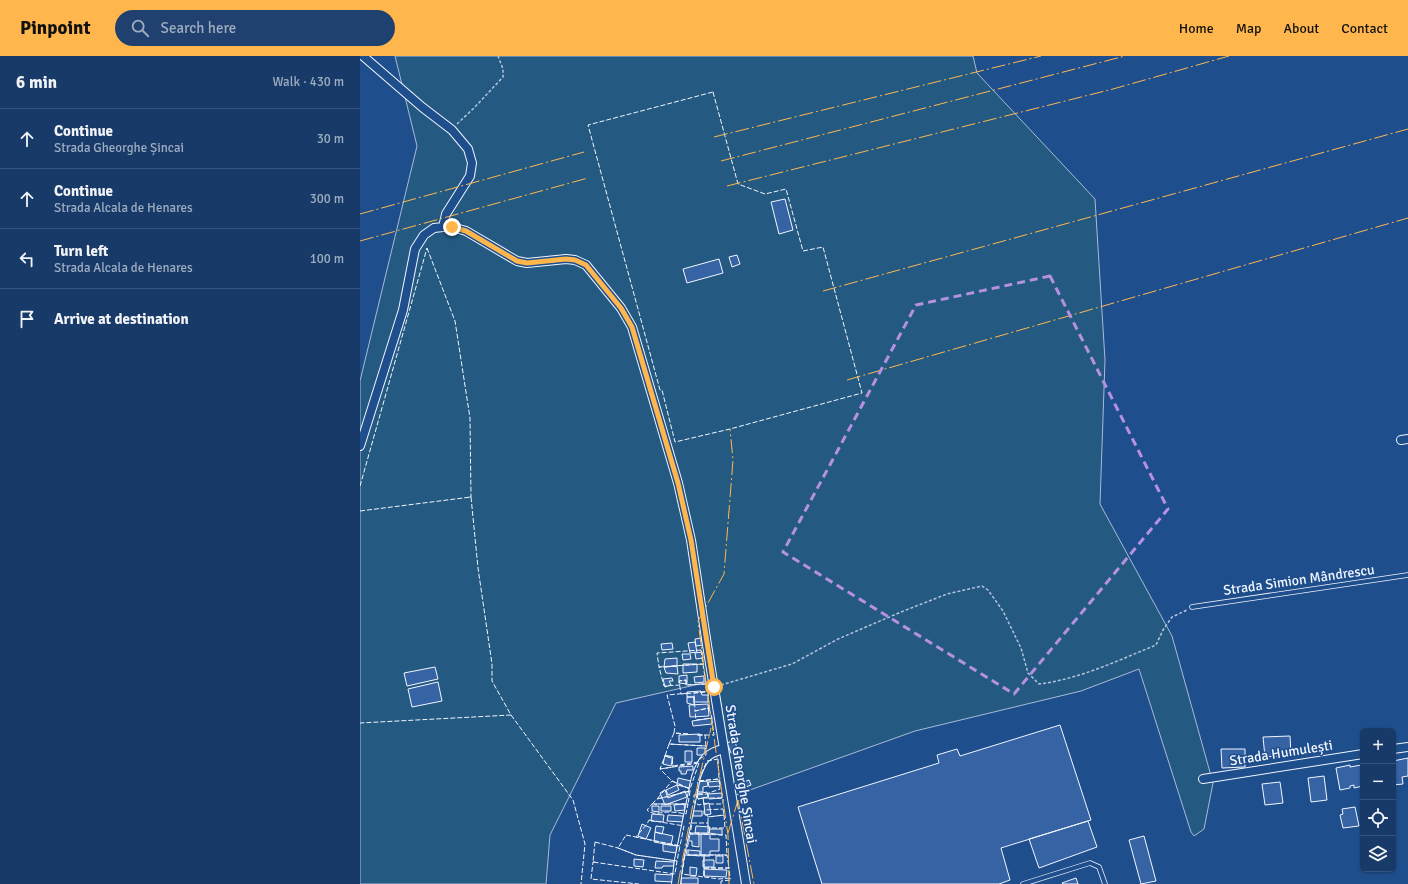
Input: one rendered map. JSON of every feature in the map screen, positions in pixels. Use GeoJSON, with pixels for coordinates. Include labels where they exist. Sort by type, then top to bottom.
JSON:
{"type":"FeatureCollection","features":[{"type":"Feature","properties":{"kind":"street"},"geometry":{"type":"LineString","coordinates":[[360,446],[403,310],[415,249],[424,236],[434,228],[443,227],[449,208],[470,176],[472,163],[468,149],[452,130],[422,107],[364,56]]}},
{"type":"Feature","properties":{"kind":"street","name":"Strada Gheorghe Șincai"},"geometry":{"type":"LineString","coordinates":[[443,227],[452,227],[466,231],[517,261],[527,263],[566,259],[575,260],[586,265],[621,308],[632,327],[678,483],[691,540],[746,884]]}},
{"type":"Feature","properties":{"kind":"street"},"geometry":{"type":"LineString","coordinates":[[1396,749],[1408,747]]}},
{"type":"Feature","properties":{"kind":"street"},"geometry":{"type":"LineString","coordinates":[[676,884],[678,860],[696,777],[701,764],[707,756],[714,751],[724,748]]}},
{"type":"Feature","properties":{"kind":"street","name":"Strada Humulești"},"geometry":{"type":"LineString","coordinates":[[1203,779],[1360,754]]}},
{"type":"Feature","properties":{"kind":"lane","name":"Strada Simion Mândrescu"},"geometry":{"type":"LineString","coordinates":[[1192,607],[1408,575]]}},
{"type":"Feature","properties":{"kind":"lane"},"geometry":{"type":"LineString","coordinates":[[1023,884],[1090,863],[1099,867],[1105,884]]}},
{"type":"Feature","properties":{"kind":"path"},"geometry":{"type":"LineString","coordinates":[[452,130],[503,77],[503,69],[498,56]]}},
{"type":"Feature","properties":{"kind":"path"},"geometry":{"type":"LineString","coordinates":[[714,687],[792,664],[838,639],[901,612],[947,594],[982,586],[988,590],[1003,611],[1021,648],[1028,673],[1039,684],[1055,682],[1081,674],[1156,645],[1163,630],[1172,617],[1192,607]]}},
{"type":"Feature","properties":{"kind":"highlighted area"},"geometry":{"type":"Polygon","coordinates":[[[1050,276],[1168,509],[1014,694],[783,552],[916,305],[1050,276]]]}},
{"type":"Feature","properties":{"kind":"shaded area"},"geometry":{"type":"Polygon","coordinates":[[[395,56],[973,56],[977,73],[1095,199],[1105,360],[1100,504],[1172,636],[1213,783],[1204,829],[1194,836],[1191,832],[1139,669],[1081,691],[915,731],[736,795],[717,680],[616,703],[550,835],[546,884],[360,884],[360,381],[417,146],[395,56]]]}},
{"type":"Feature","properties":{"kind":"building"},"geometry":{"type":"Polygon","coordinates":[[[785,199],[793,230],[779,234],[771,202],[785,199]]]}},
{"type":"Feature","properties":{"kind":"building"},"geometry":{"type":"Polygon","coordinates":[[[737,255],[740,264],[732,267],[729,257],[737,255]]]}},
{"type":"Feature","properties":{"kind":"building"},"geometry":{"type":"Polygon","coordinates":[[[719,259],[723,273],[687,283],[683,269],[719,259]]]}},
{"type":"Feature","properties":{"kind":"building"},"geometry":{"type":"Polygon","coordinates":[[[701,638],[703,645],[696,646],[695,639],[701,638]]]}},
{"type":"Feature","properties":{"kind":"building"},"geometry":{"type":"Polygon","coordinates":[[[695,642],[697,652],[690,653],[688,643],[695,642]]]}},
{"type":"Feature","properties":{"kind":"building"},"geometry":{"type":"Polygon","coordinates":[[[672,643],[673,649],[662,650],[661,644],[672,643]]]}},
{"type":"Feature","properties":{"kind":"building"},"geometry":{"type":"Polygon","coordinates":[[[702,652],[703,658],[696,659],[695,653],[702,652]]]}},
{"type":"Feature","properties":{"kind":"building"},"geometry":{"type":"Polygon","coordinates":[[[682,654],[690,654],[691,659],[683,660],[682,654]]]}},
{"type":"Feature","properties":{"kind":"building"},"geometry":{"type":"Polygon","coordinates":[[[677,658],[677,666],[664,667],[665,659],[677,658]]]}},
{"type":"Feature","properties":{"kind":"building"},"geometry":{"type":"Polygon","coordinates":[[[683,664],[697,664],[697,672],[683,673],[683,664]]]}},
{"type":"Feature","properties":{"kind":"building"},"geometry":{"type":"Polygon","coordinates":[[[677,666],[678,674],[666,673],[664,667],[677,666]]]}},
{"type":"Feature","properties":{"kind":"building"},"geometry":{"type":"Polygon","coordinates":[[[435,667],[438,679],[407,686],[404,673],[435,667]]]}},
{"type":"Feature","properties":{"kind":"building"},"geometry":{"type":"Polygon","coordinates":[[[687,675],[687,684],[679,683],[679,676],[687,675]]]}},
{"type":"Feature","properties":{"kind":"building"},"geometry":{"type":"Polygon","coordinates":[[[704,676],[704,682],[695,683],[694,677],[704,676]]]}},
{"type":"Feature","properties":{"kind":"building"},"geometry":{"type":"Polygon","coordinates":[[[672,678],[673,681],[669,681],[671,685],[665,687],[663,679],[672,678]]]}},
{"type":"Feature","properties":{"kind":"building"},"geometry":{"type":"Polygon","coordinates":[[[438,682],[442,701],[412,707],[408,689],[438,682]]]}},
{"type":"Feature","properties":{"kind":"building"},"geometry":{"type":"Polygon","coordinates":[[[701,691],[702,695],[708,695],[708,702],[694,702],[694,697],[687,697],[687,692],[701,691]]]}},
{"type":"Feature","properties":{"kind":"building"},"geometry":{"type":"Polygon","coordinates":[[[687,697],[694,697],[694,705],[687,703],[687,697]]]}},
{"type":"Feature","properties":{"kind":"building"},"geometry":{"type":"Polygon","coordinates":[[[708,704],[709,716],[690,717],[689,705],[708,704]]]}},
{"type":"Feature","properties":{"kind":"building"},"geometry":{"type":"Polygon","coordinates":[[[712,718],[712,724],[693,726],[692,721],[712,718]]]}},
{"type":"Feature","properties":{"kind":"building"},"geometry":{"type":"Polygon","coordinates":[[[1060,725],[1091,820],[1001,848],[1010,880],[999,884],[822,884],[798,807],[939,763],[937,755],[957,749],[960,756],[1060,725]]]}},
{"type":"Feature","properties":{"kind":"building"},"geometry":{"type":"Polygon","coordinates":[[[700,734],[700,742],[679,742],[679,735],[700,734]]]}},
{"type":"Feature","properties":{"kind":"building"},"geometry":{"type":"Polygon","coordinates":[[[1290,736],[1291,755],[1265,757],[1263,737],[1290,736]]]}},
{"type":"Feature","properties":{"kind":"building"},"geometry":{"type":"Polygon","coordinates":[[[734,740],[738,750],[731,753],[727,743],[734,740]]]}},
{"type":"Feature","properties":{"kind":"building"},"geometry":{"type":"Polygon","coordinates":[[[697,748],[705,748],[705,755],[697,755],[697,748]]]}},
{"type":"Feature","properties":{"kind":"building"},"geometry":{"type":"Polygon","coordinates":[[[1221,749],[1245,749],[1245,767],[1222,768],[1221,749]]]}},
{"type":"Feature","properties":{"kind":"building"},"geometry":{"type":"Polygon","coordinates":[[[685,751],[692,751],[692,762],[685,762],[685,751]]]}},
{"type":"Feature","properties":{"kind":"building"},"geometry":{"type":"Polygon","coordinates":[[[665,755],[673,757],[671,766],[663,764],[665,755]]]}},
{"type":"Feature","properties":{"kind":"building"},"geometry":{"type":"Polygon","coordinates":[[[1408,758],[1408,776],[1402,777],[1403,784],[1396,785],[1396,760],[1408,758]]]}},
{"type":"Feature","properties":{"kind":"building"},"geometry":{"type":"Polygon","coordinates":[[[1350,765],[1350,767],[1360,765],[1360,787],[1354,788],[1354,785],[1350,786],[1350,788],[1340,790],[1336,768],[1350,765]]]}},
{"type":"Feature","properties":{"kind":"building"},"geometry":{"type":"Polygon","coordinates":[[[693,766],[693,770],[687,770],[686,774],[681,774],[681,771],[679,771],[679,767],[693,766]]]}},
{"type":"Feature","properties":{"kind":"building"},"geometry":{"type":"Polygon","coordinates":[[[1324,776],[1327,800],[1311,802],[1308,778],[1324,776]]]}},
{"type":"Feature","properties":{"kind":"building"},"geometry":{"type":"Polygon","coordinates":[[[678,778],[691,781],[689,788],[677,785],[678,778]]]}},
{"type":"Feature","properties":{"kind":"building"},"geometry":{"type":"Polygon","coordinates":[[[749,780],[751,785],[738,790],[736,785],[749,780]]]}},
{"type":"Feature","properties":{"kind":"building"},"geometry":{"type":"Polygon","coordinates":[[[707,781],[708,786],[703,787],[703,792],[698,792],[697,782],[707,781]]]}},
{"type":"Feature","properties":{"kind":"building"},"geometry":{"type":"Polygon","coordinates":[[[720,781],[720,786],[709,787],[708,782],[720,781]]]}},
{"type":"Feature","properties":{"kind":"building"},"geometry":{"type":"Polygon","coordinates":[[[1280,782],[1283,803],[1265,805],[1262,784],[1280,782]]]}},
{"type":"Feature","properties":{"kind":"building"},"geometry":{"type":"Polygon","coordinates":[[[677,785],[679,790],[668,795],[666,790],[677,785]]]}},
{"type":"Feature","properties":{"kind":"building"},"geometry":{"type":"Polygon","coordinates":[[[665,790],[668,798],[685,791],[687,797],[665,805],[660,793],[665,790]]]}},
{"type":"Feature","properties":{"kind":"building"},"geometry":{"type":"Polygon","coordinates":[[[707,792],[708,797],[698,799],[697,794],[707,792]]]}},
{"type":"Feature","properties":{"kind":"building"},"geometry":{"type":"Polygon","coordinates":[[[722,793],[722,798],[709,799],[708,794],[722,793]]]}},
{"type":"Feature","properties":{"kind":"building"},"geometry":{"type":"Polygon","coordinates":[[[709,803],[711,814],[705,815],[704,804],[709,803]]]}},
{"type":"Feature","properties":{"kind":"building"},"geometry":{"type":"Polygon","coordinates":[[[684,804],[685,810],[675,811],[674,805],[684,804]]]}},
{"type":"Feature","properties":{"kind":"building"},"geometry":{"type":"Polygon","coordinates":[[[652,806],[659,806],[659,812],[652,811],[652,806]]]}},
{"type":"Feature","properties":{"kind":"building"},"geometry":{"type":"Polygon","coordinates":[[[661,806],[671,806],[671,811],[661,811],[661,806]]]}},
{"type":"Feature","properties":{"kind":"building"},"geometry":{"type":"Polygon","coordinates":[[[1355,807],[1359,826],[1343,828],[1340,815],[1343,814],[1342,809],[1355,807]]]}},
{"type":"Feature","properties":{"kind":"building"},"geometry":{"type":"Polygon","coordinates":[[[693,811],[702,811],[702,816],[693,816],[693,811]]]}},
{"type":"Feature","properties":{"kind":"building"},"geometry":{"type":"Polygon","coordinates":[[[652,814],[664,815],[663,822],[651,821],[652,814]]]}},
{"type":"Feature","properties":{"kind":"building"},"geometry":{"type":"Polygon","coordinates":[[[668,815],[683,816],[683,822],[667,821],[668,815]]]}},
{"type":"Feature","properties":{"kind":"building"},"geometry":{"type":"Polygon","coordinates":[[[1088,821],[1097,847],[1039,868],[1029,839],[1088,821]]]}},
{"type":"Feature","properties":{"kind":"building"},"geometry":{"type":"Polygon","coordinates":[[[642,824],[651,828],[646,839],[638,836],[642,824]]]}},
{"type":"Feature","properties":{"kind":"building"},"geometry":{"type":"Polygon","coordinates":[[[656,826],[664,827],[662,834],[655,832],[656,826]]]}},
{"type":"Feature","properties":{"kind":"building"},"geometry":{"type":"Polygon","coordinates":[[[696,826],[710,827],[709,833],[695,833],[696,826]]]}},
{"type":"Feature","properties":{"kind":"building"},"geometry":{"type":"Polygon","coordinates":[[[710,829],[722,829],[722,835],[709,833],[710,829]]]}},
{"type":"Feature","properties":{"kind":"building"},"geometry":{"type":"Polygon","coordinates":[[[655,832],[673,836],[671,845],[654,842],[655,832]]]}},
{"type":"Feature","properties":{"kind":"building"},"geometry":{"type":"Polygon","coordinates":[[[687,833],[699,833],[699,847],[692,846],[692,841],[687,841],[687,833]]]}},
{"type":"Feature","properties":{"kind":"building"},"geometry":{"type":"Polygon","coordinates":[[[701,834],[710,834],[710,839],[719,839],[719,851],[710,851],[710,856],[701,856],[701,834]]]}},
{"type":"Feature","properties":{"kind":"building"},"geometry":{"type":"Polygon","coordinates":[[[1144,836],[1156,881],[1141,884],[1129,840],[1144,836]]]}},
{"type":"Feature","properties":{"kind":"building"},"geometry":{"type":"Polygon","coordinates":[[[663,844],[677,846],[676,853],[663,851],[663,844]]]}},
{"type":"Feature","properties":{"kind":"building"},"geometry":{"type":"Polygon","coordinates":[[[688,850],[700,851],[700,856],[688,855],[688,850]]]}},
{"type":"Feature","properties":{"kind":"building"},"geometry":{"type":"Polygon","coordinates":[[[716,856],[723,856],[723,863],[716,863],[716,856]]]}},
{"type":"Feature","properties":{"kind":"building"},"geometry":{"type":"Polygon","coordinates":[[[634,859],[644,860],[643,867],[634,866],[634,859]]]}},
{"type":"Feature","properties":{"kind":"building"},"geometry":{"type":"Polygon","coordinates":[[[703,860],[714,860],[714,867],[703,867],[703,860]]]}},
{"type":"Feature","properties":{"kind":"building"},"geometry":{"type":"Polygon","coordinates":[[[656,861],[674,862],[674,866],[655,868],[656,861]]]}},
{"type":"Feature","properties":{"kind":"building"},"geometry":{"type":"Polygon","coordinates":[[[690,867],[697,868],[696,876],[690,876],[690,867]]]}},
{"type":"Feature","properties":{"kind":"building"},"geometry":{"type":"Polygon","coordinates":[[[704,869],[727,870],[726,877],[704,876],[704,869]]]}},
{"type":"Feature","properties":{"kind":"building"},"geometry":{"type":"Polygon","coordinates":[[[655,874],[673,875],[673,882],[655,881],[655,874]]]}},
{"type":"Feature","properties":{"kind":"building"},"geometry":{"type":"Polygon","coordinates":[[[681,878],[698,878],[698,884],[681,884],[681,878]]]}},
{"type":"Feature","properties":{"kind":"building"},"geometry":{"type":"Polygon","coordinates":[[[1076,878],[1078,884],[1062,883],[1076,878]]]}},
{"type":"Feature","properties":{"kind":"fence"},"geometry":{"type":"LineString","coordinates":[[713,92],[738,184],[765,194],[786,189],[803,251],[823,247],[862,393],[730,429],[675,442],[662,390],[660,390],[588,125],[713,92]]}},
{"type":"Feature","properties":{"kind":"fence"},"geometry":{"type":"LineString","coordinates":[[427,248],[455,321],[470,418],[471,497],[469,497]]}},
{"type":"Feature","properties":{"kind":"fence"},"geometry":{"type":"LineString","coordinates":[[360,486],[427,248]]}},
{"type":"Feature","properties":{"kind":"fence"},"geometry":{"type":"LineString","coordinates":[[360,511],[471,497],[478,568],[492,664],[492,681],[511,715],[360,723]]}},
{"type":"Feature","properties":{"kind":"fence"},"geometry":{"type":"LineString","coordinates":[[701,650],[703,664],[659,667],[657,653],[701,650]]}},
{"type":"Feature","properties":{"kind":"fence"},"geometry":{"type":"LineString","coordinates":[[703,664],[706,684],[686,685],[686,680],[679,681],[680,685],[664,686],[659,667],[703,664]]}},
{"type":"Feature","properties":{"kind":"fence"},"geometry":{"type":"LineString","coordinates":[[686,680],[686,685],[706,684],[707,692],[681,694],[679,681],[686,680]]}},
{"type":"Feature","properties":{"kind":"fence"},"geometry":{"type":"LineString","coordinates":[[708,691],[709,708],[695,711],[694,693],[708,691]]}},
{"type":"Feature","properties":{"kind":"fence"},"geometry":{"type":"LineString","coordinates":[[688,734],[674,733],[675,726],[667,695],[690,693]]}},
{"type":"Feature","properties":{"kind":"fence"},"geometry":{"type":"LineString","coordinates":[[709,708],[712,718],[696,720],[695,711],[709,708]]}},
{"type":"Feature","properties":{"kind":"fence"},"geometry":{"type":"LineString","coordinates":[[511,715],[573,800],[585,844],[581,884]]}},
{"type":"Feature","properties":{"kind":"fence"},"geometry":{"type":"LineString","coordinates":[[698,735],[714,735],[712,721]]}},
{"type":"Feature","properties":{"kind":"fence"},"geometry":{"type":"LineString","coordinates":[[688,734],[674,733],[669,744],[706,746],[705,735]]}},
{"type":"Feature","properties":{"kind":"fence"},"geometry":{"type":"LineString","coordinates":[[697,735],[705,735]]}},
{"type":"Feature","properties":{"kind":"fence"},"geometry":{"type":"LineString","coordinates":[[669,744],[706,746],[706,755],[698,762],[673,766],[672,758],[665,756],[669,744]]}},
{"type":"Feature","properties":{"kind":"fence"},"geometry":{"type":"LineString","coordinates":[[665,756],[672,758],[673,767],[660,769],[665,756]]}},
{"type":"Feature","properties":{"kind":"fence"},"geometry":{"type":"LineString","coordinates":[[718,759],[719,779],[698,781],[707,761],[718,759]]}},
{"type":"Feature","properties":{"kind":"fence"},"geometry":{"type":"LineString","coordinates":[[699,763],[690,789],[672,781],[660,769],[699,763]]}},
{"type":"Feature","properties":{"kind":"fence"},"geometry":{"type":"LineString","coordinates":[[719,779],[720,789],[706,794],[697,795],[698,781],[719,779]]}},
{"type":"Feature","properties":{"kind":"fence"},"geometry":{"type":"LineString","coordinates":[[672,781],[690,789],[690,791],[657,799],[672,781]]}},
{"type":"Feature","properties":{"kind":"fence"},"geometry":{"type":"LineString","coordinates":[[690,791],[688,804],[652,804],[657,799],[690,791]]}},
{"type":"Feature","properties":{"kind":"fence"},"geometry":{"type":"LineString","coordinates":[[694,795],[697,795],[698,799],[703,798],[704,804],[698,805],[697,803],[694,803],[694,795]]}},
{"type":"Feature","properties":{"kind":"fence"},"geometry":{"type":"LineString","coordinates":[[703,798],[723,798],[723,804],[704,804],[703,798]]}},
{"type":"Feature","properties":{"kind":"fence"},"geometry":{"type":"LineString","coordinates":[[652,804],[688,804],[686,814],[671,812],[652,813],[647,810],[652,804]]}},
{"type":"Feature","properties":{"kind":"fence"},"geometry":{"type":"LineString","coordinates":[[723,809],[724,815],[708,817],[707,815],[704,815],[704,810],[723,809]]}},
{"type":"Feature","properties":{"kind":"fence"},"geometry":{"type":"LineString","coordinates":[[724,815],[725,828],[708,828],[708,817],[724,815]]}},
{"type":"Feature","properties":{"kind":"fence"},"geometry":{"type":"LineString","coordinates":[[649,820],[684,826],[680,846],[636,837],[649,820]]}},
{"type":"Feature","properties":{"kind":"fence"},"geometry":{"type":"LineString","coordinates":[[692,823],[708,823],[708,834],[690,834],[692,823]]}},
{"type":"Feature","properties":{"kind":"fence"},"geometry":{"type":"LineString","coordinates":[[690,834],[726,835],[727,855],[686,855],[690,834]]}},
{"type":"Feature","properties":{"kind":"fence"},"geometry":{"type":"LineString","coordinates":[[626,835],[680,846],[677,861],[636,855],[618,848],[626,835]]}},
{"type":"Feature","properties":{"kind":"fence"},"geometry":{"type":"LineString","coordinates":[[595,842],[618,848],[636,855],[677,861],[675,874],[593,862],[595,842]]}},
{"type":"Feature","properties":{"kind":"fence"},"geometry":{"type":"LineString","coordinates":[[685,855],[704,855],[704,877],[682,874],[685,855]]}},
{"type":"Feature","properties":{"kind":"fence"},"geometry":{"type":"LineString","coordinates":[[704,855],[727,855],[729,868],[704,868],[704,855]]}},
{"type":"Feature","properties":{"kind":"fence"},"geometry":{"type":"LineString","coordinates":[[595,862],[593,862],[591,879],[639,884]]}},
{"type":"Feature","properties":{"kind":"fence"},"geometry":{"type":"LineString","coordinates":[[704,868],[729,868],[730,878],[719,879],[704,877],[704,868]]}},
{"type":"Feature","properties":{"kind":"fence"},"geometry":{"type":"LineString","coordinates":[[721,884],[721,881],[731,880],[730,878]]}},
{"type":"Feature","properties":{"kind":"power"},"geometry":{"type":"LineString","coordinates":[[714,137],[1041,56]]}},
{"type":"Feature","properties":{"kind":"power"},"geometry":{"type":"LineString","coordinates":[[721,161],[1125,56]]}},
{"type":"Feature","properties":{"kind":"power"},"geometry":{"type":"LineString","coordinates":[[727,186],[1113,89],[1229,56]]}},
{"type":"Feature","properties":{"kind":"power"},"geometry":{"type":"LineString","coordinates":[[823,291],[1408,129]]}},
{"type":"Feature","properties":{"kind":"power"},"geometry":{"type":"LineString","coordinates":[[360,214],[584,152]]}},
{"type":"Feature","properties":{"kind":"power"},"geometry":{"type":"LineString","coordinates":[[360,241],[588,178]]}},
{"type":"Feature","properties":{"kind":"power"},"geometry":{"type":"LineString","coordinates":[[847,380],[1408,218]]}},
{"type":"Feature","properties":{"kind":"power"},"geometry":{"type":"LineString","coordinates":[[729,884],[728,835],[698,621],[724,574],[733,460],[730,429]]}},
{"type":"Feature","properties":{"kind":"power"},"geometry":{"type":"LineString","coordinates":[[678,884],[692,809],[711,728]]}},
{"type":"Feature","properties":{"kind":"power"},"geometry":{"type":"LineString","coordinates":[[738,800],[754,884]]}},
{"type":"Feature","properties":{"kind":"power"},"geometry":{"type":"LineString","coordinates":[[728,833],[738,800]]}},
{"type":"Feature","properties":{"kind":"route"},"geometry":{"type":"LineString","coordinates":[[452,227],[466,231],[517,261],[527,263],[566,259],[575,260],[586,265],[621,308],[632,327],[678,483],[691,540],[714,687]]}}]}
